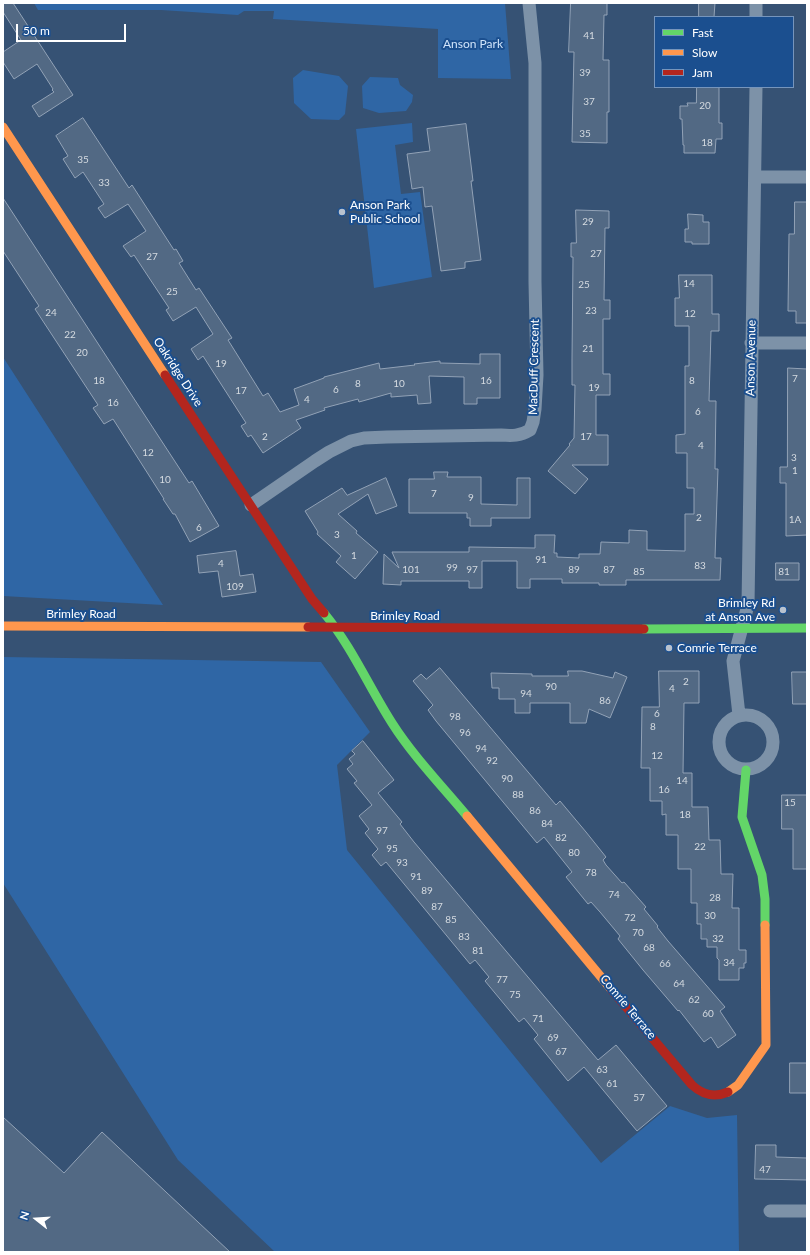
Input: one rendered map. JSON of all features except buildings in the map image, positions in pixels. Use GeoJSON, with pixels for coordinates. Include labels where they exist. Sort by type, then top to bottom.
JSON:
{"type":"FeatureCollection","features":[{"type":"Feature","properties":{"kind":"street","name":"MacDuff Crescent"},"geometry":{"type":"LineString","coordinates":[[251,505],[315,461],[351,441],[364,438],[387,437],[512,436],[522,435],[530,430],[535,409],[537,375],[535,282],[535,63],[529,3]]}},
{"type":"Feature","properties":{"kind":"street"},"geometry":{"type":"LineString","coordinates":[[756,3],[756,16]]}},
{"type":"Feature","properties":{"kind":"street","name":"Anson Avenue"},"geometry":{"type":"LineString","coordinates":[[741,629],[748,605],[756,88]]}},
{"type":"Feature","properties":{"kind":"street","name":"Oakridge Drive"},"geometry":{"type":"LineString","coordinates":[[3,127],[312,598],[335,627]]}},
{"type":"Feature","properties":{"kind":"street"},"geometry":{"type":"LineString","coordinates":[[754,177],[807,177]]}},
{"type":"Feature","properties":{"kind":"street"},"geometry":{"type":"LineString","coordinates":[[751,343],[807,343]]}},
{"type":"Feature","properties":{"kind":"street","name":"Brimley Road"},"geometry":{"type":"LineString","coordinates":[[3,626],[807,628]]}},
{"type":"Feature","properties":{"kind":"street","name":"Comrie Terrace"},"geometry":{"type":"LineString","coordinates":[[335,627],[351,652],[387,716],[405,742],[692,1085],[702,1093],[714,1096],[726,1094],[733,1090],[766,1045],[766,899],[762,875],[742,817],[746,770]]}},
{"type":"Feature","properties":{"kind":"street"},"geometry":{"type":"LineString","coordinates":[[739,715],[733,661],[741,629]]}},
{"type":"Feature","properties":{"kind":"street"},"geometry":{"type":"LineString","coordinates":[[750,714],[760,718],[768,724],[772,734],[774,744],[771,754],[765,762],[756,768],[746,770],[736,768],[727,763],[721,755],[718,745],[719,735],[723,726],[730,719],[739,715],[750,714]]}},
{"type":"Feature","properties":{"kind":"street"},"geometry":{"type":"LineString","coordinates":[[770,1211],[807,1211]]}},
{"type":"Feature","properties":{"kind":"green space","name":"Anson Park"},"geometry":{"type":"Polygon","coordinates":[[[34,3],[505,3],[511,79],[438,78],[438,29],[273,19],[274,11],[244,11],[238,15],[161,10],[38,10],[34,3]]]}},
{"type":"Feature","properties":{"kind":"green space"},"geometry":{"type":"Polygon","coordinates":[[[303,70],[339,76],[348,86],[345,114],[339,120],[311,119],[294,103],[293,78],[303,70]]]}},
{"type":"Feature","properties":{"kind":"green space"},"geometry":{"type":"Polygon","coordinates":[[[370,77],[398,78],[400,85],[413,95],[412,102],[406,111],[379,113],[363,108],[362,86],[370,77]]]}},
{"type":"Feature","properties":{"kind":"green space"},"geometry":{"type":"Polygon","coordinates":[[[412,123],[413,142],[395,145],[401,194],[420,192],[432,277],[374,288],[356,129],[412,123]]]}},
{"type":"Feature","properties":{"kind":"green space"},"geometry":{"type":"Polygon","coordinates":[[[3,357],[163,605],[3,596],[3,357]]]}},
{"type":"Feature","properties":{"kind":"green space"},"geometry":{"type":"Polygon","coordinates":[[[3,657],[321,662],[370,732],[337,765],[347,850],[601,1163],[670,1106],[707,1118],[737,1115],[739,1252],[275,1252],[178,1160],[3,883],[3,657]]]}},
{"type":"Feature","properties":{"kind":"traffic: fast"},"geometry":{"type":"LineString","coordinates":[[324,613],[343,639],[400,735],[418,759],[467,816]]}},
{"type":"Feature","properties":{"kind":"traffic: fast"},"geometry":{"type":"LineString","coordinates":[[644,629],[807,628]]}},
{"type":"Feature","properties":{"kind":"traffic: fast"},"geometry":{"type":"LineString","coordinates":[[746,770],[742,817],[762,875],[765,899],[765,925]]}},
{"type":"Feature","properties":{"kind":"traffic: slow"},"geometry":{"type":"LineString","coordinates":[[3,127],[165,375]]}},
{"type":"Feature","properties":{"kind":"traffic: slow"},"geometry":{"type":"LineString","coordinates":[[3,626],[308,627]]}},
{"type":"Feature","properties":{"kind":"traffic: slow"},"geometry":{"type":"LineString","coordinates":[[467,816],[611,989]]}},
{"type":"Feature","properties":{"kind":"traffic: slow"},"geometry":{"type":"LineString","coordinates":[[728,1092],[738,1085],[766,1045],[765,925]]}},
{"type":"Feature","properties":{"kind":"traffic: jam"},"geometry":{"type":"LineString","coordinates":[[165,375],[312,599],[324,613]]}},
{"type":"Feature","properties":{"kind":"traffic: jam"},"geometry":{"type":"LineString","coordinates":[[308,627],[644,629]]}},
{"type":"Feature","properties":{"kind":"traffic: jam"},"geometry":{"type":"LineString","coordinates":[[611,989],[692,1085],[700,1091],[713,1095],[728,1092]]}},
{"type":"Feature","properties":{"kind":"place","name":"Anson Park Public School"},"geometry":{"type":"Point","coordinates":[342,212]}},
{"type":"Feature","properties":{"kind":"place","name":"Brimley Rd at Anson Ave"},"geometry":{"type":"Point","coordinates":[783,610]}},
{"type":"Feature","properties":{"kind":"place","name":"Comrie Terrace"},"geometry":{"type":"Point","coordinates":[669,648]}}]}
